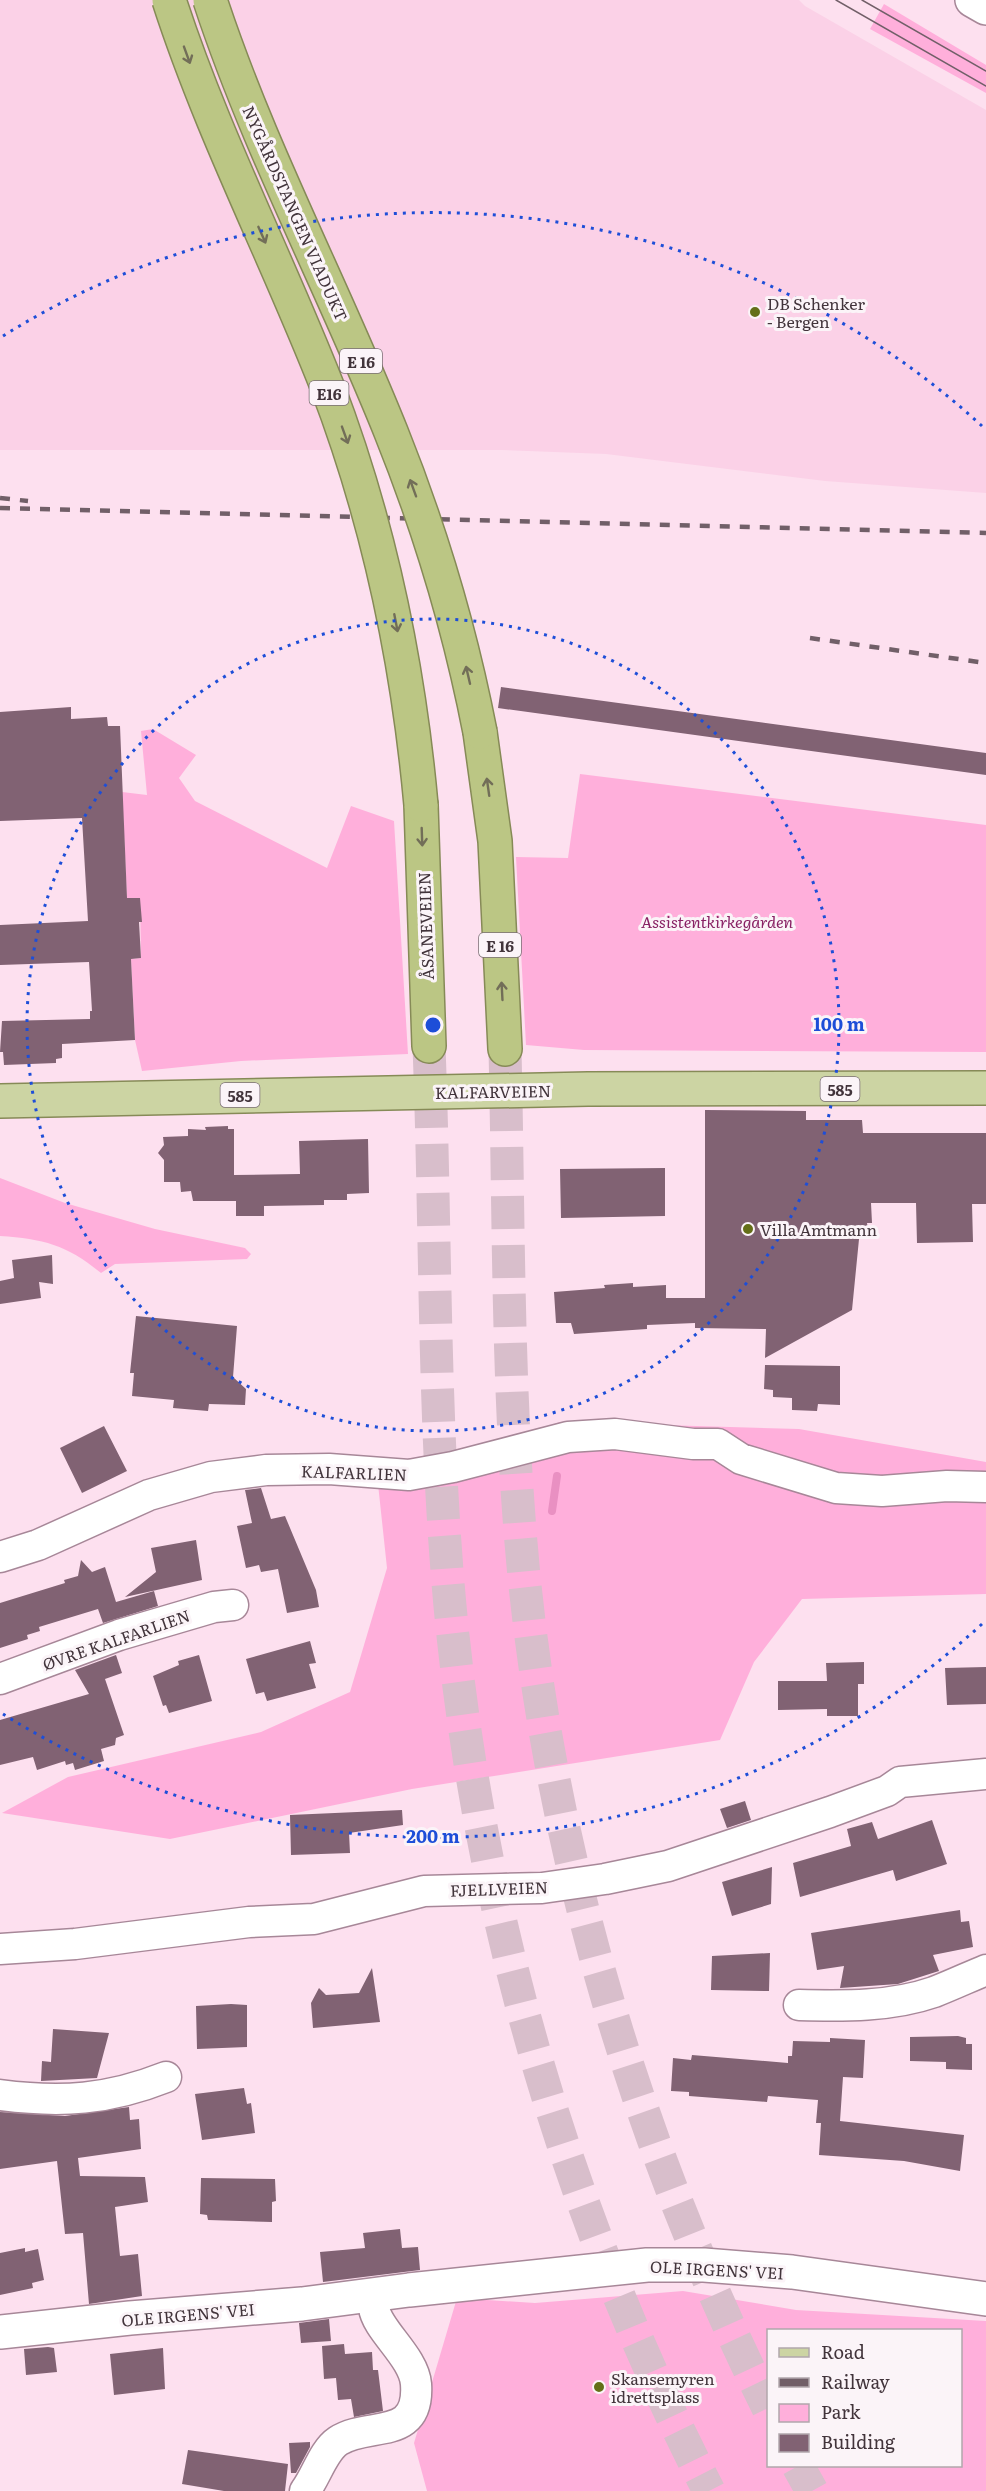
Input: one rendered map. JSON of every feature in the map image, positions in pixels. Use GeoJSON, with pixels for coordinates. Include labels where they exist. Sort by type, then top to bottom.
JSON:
{"type":"FeatureCollection","features":[{"type":"Feature","properties":{"kind":"highway","name":"ÅSANEVEIEN"},"geometry":{"type":"LineString","coordinates":[[169,0],[208,112],[310,345],[355,467],[381,556],[395,615],[409,698],[421,806],[429,1046]]}},
{"type":"Feature","properties":{"kind":"highway","name":"NYGÅRDSTANGEN VIADUKT"},"geometry":{"type":"LineString","coordinates":[[210,0],[247,103],[390,430],[433,547],[473,699],[495,841],[506,1049]]}},
{"type":"Feature","properties":{"kind":"main road","name":"KALFARVEIEN"},"geometry":{"type":"LineString","coordinates":[[0,1101],[588,1089],[986,1088]]}},
{"type":"Feature","properties":{"kind":"street"},"geometry":{"type":"LineString","coordinates":[[972,0],[986,8]]}},
{"type":"Feature","properties":{"kind":"street","name":"KALFARLIEN"},"geometry":{"type":"LineString","coordinates":[[0,1557],[38,1545],[149,1495],[211,1477],[266,1470],[328,1469],[409,1475],[462,1465],[566,1437],[590,1435],[615,1434],[693,1444],[718,1444],[741,1459],[836,1488],[882,1491],[947,1486],[986,1487]]}},
{"type":"Feature","properties":{"kind":"street","name":"ØVRE KALFARLIEN"},"geometry":{"type":"LineString","coordinates":[[0,1679],[140,1628],[214,1607],[233,1605]]}},
{"type":"Feature","properties":{"kind":"street","name":"FJELLVEIEN"},"geometry":{"type":"LineString","coordinates":[[0,1948],[75,1944],[249,1922],[314,1919],[424,1891],[542,1888],[605,1879],[668,1866],[830,1812],[887,1791],[900,1782],[986,1774]]}},
{"type":"Feature","properties":{"kind":"street"},"geometry":{"type":"LineString","coordinates":[[799,2006],[848,2007],[898,2001],[933,1992],[986,1970]]}},
{"type":"Feature","properties":{"kind":"street"},"geometry":{"type":"LineString","coordinates":[[0,2095],[34,2100],[78,2100],[143,2086],[166,2077]]}},
{"type":"Feature","properties":{"kind":"street","name":"OLE IRGENS' VEI"},"geometry":{"type":"LineString","coordinates":[[0,2332],[302,2304],[647,2265],[704,2265],[792,2272],[986,2299]]}},
{"type":"Feature","properties":{"kind":"street"},"geometry":{"type":"LineString","coordinates":[[306,2491],[332,2445],[353,2434],[399,2425],[408,2417],[416,2401],[416,2381],[403,2353],[374,2309],[376,2294]]}},
{"type":"Feature","properties":{"kind":"shaded area"},"geometry":{"type":"Polygon","coordinates":[[[0,0],[799,0],[805,6],[986,110],[986,493],[825,481],[606,454],[502,450],[0,450],[0,0]]]}},
{"type":"Feature","properties":{"kind":"green space"},"geometry":{"type":"Polygon","coordinates":[[[884,4],[986,65],[986,93],[870,29],[884,4]]]}},
{"type":"Feature","properties":{"kind":"green space"},"geometry":{"type":"Polygon","coordinates":[[[153,729],[196,755],[179,778],[195,801],[327,868],[351,806],[394,821],[408,1054],[241,1061],[142,1071],[135,1040],[131,959],[141,958],[140,898],[127,898],[122,792],[147,795],[141,731],[153,729]]]}},
{"type":"Feature","properties":{"kind":"green space","name":"Assistentkirkegården"},"geometry":{"type":"Polygon","coordinates":[[[580,774],[986,825],[986,1052],[584,1050],[526,1045],[516,857],[568,858],[580,774]]]}},
{"type":"Feature","properties":{"kind":"green space"},"geometry":{"type":"Polygon","coordinates":[[[0,1178],[65,1203],[155,1229],[245,1248],[251,1254],[247,1259],[115,1264],[101,1273],[89,1263],[54,1245],[30,1239],[0,1236],[0,1178]]]}},
{"type":"Feature","properties":{"kind":"green space"},"geometry":{"type":"Polygon","coordinates":[[[560,1422],[799,1429],[986,1462],[986,1594],[802,1599],[754,1662],[720,1740],[412,1789],[170,1839],[2,1813],[68,1777],[261,1732],[350,1692],[387,1568],[378,1484],[560,1422]]]}},
{"type":"Feature","properties":{"kind":"green space","name":"Skansemyren idrettsplass"},"geometry":{"type":"Polygon","coordinates":[[[683,2291],[796,2310],[986,2321],[986,2491],[427,2491],[414,2443],[457,2298],[535,2303],[683,2291]]]}},
{"type":"Feature","properties":{"kind":"building"},"geometry":{"type":"Polygon","coordinates":[[[501,687],[986,753],[986,775],[498,708],[501,687]]]}},
{"type":"Feature","properties":{"kind":"building"},"geometry":{"type":"Polygon","coordinates":[[[71,707],[71,719],[107,717],[108,726],[120,726],[127,898],[140,898],[142,922],[139,922],[141,958],[131,959],[135,1040],[62,1044],[62,1058],[56,1059],[56,1063],[4,1065],[3,1052],[0,1052],[2,1021],[90,1019],[90,1011],[92,1011],[89,962],[0,965],[0,925],[88,921],[82,818],[0,821],[0,712],[71,707]]]}},
{"type":"Feature","properties":{"kind":"building"},"geometry":{"type":"Polygon","coordinates":[[[705,1110],[806,1111],[806,1120],[862,1120],[863,1133],[986,1133],[986,1204],[972,1204],[973,1242],[917,1243],[916,1203],[871,1203],[872,1223],[867,1223],[868,1229],[860,1229],[852,1310],[765,1358],[766,1329],[695,1328],[695,1323],[647,1325],[647,1329],[574,1334],[571,1323],[556,1323],[554,1292],[633,1283],[633,1287],[666,1285],[666,1298],[705,1298],[705,1110]]]}},
{"type":"Feature","properties":{"kind":"building"},"geometry":{"type":"Polygon","coordinates":[[[228,1126],[228,1129],[234,1129],[234,1175],[300,1174],[299,1141],[368,1139],[369,1193],[347,1194],[347,1200],[324,1200],[324,1205],[264,1206],[264,1216],[236,1216],[236,1201],[193,1201],[191,1191],[181,1192],[180,1182],[164,1182],[164,1160],[158,1153],[164,1145],[163,1137],[188,1136],[188,1129],[206,1130],[205,1127],[228,1126]]]}},
{"type":"Feature","properties":{"kind":"building"},"geometry":{"type":"Polygon","coordinates":[[[665,1168],[665,1216],[561,1218],[560,1169],[665,1168]]]}},
{"type":"Feature","properties":{"kind":"building"},"geometry":{"type":"Polygon","coordinates":[[[52,1255],[53,1284],[39,1282],[41,1298],[0,1304],[0,1281],[14,1278],[12,1260],[52,1255]]]}},
{"type":"Feature","properties":{"kind":"building"},"geometry":{"type":"Polygon","coordinates":[[[136,1316],[237,1326],[233,1377],[246,1389],[245,1405],[209,1404],[208,1411],[173,1408],[174,1400],[132,1396],[134,1373],[130,1373],[136,1316]]]}},
{"type":"Feature","properties":{"kind":"building"},"geometry":{"type":"Polygon","coordinates":[[[765,1365],[840,1366],[840,1405],[818,1404],[817,1411],[792,1410],[792,1398],[773,1397],[773,1390],[764,1389],[765,1365]]]}},
{"type":"Feature","properties":{"kind":"building"},"geometry":{"type":"Polygon","coordinates":[[[104,1426],[127,1471],[82,1493],[60,1448],[104,1426]]]}},
{"type":"Feature","properties":{"kind":"building"},"geometry":{"type":"Polygon","coordinates":[[[261,1488],[271,1519],[285,1516],[316,1590],[319,1607],[287,1613],[278,1569],[261,1572],[259,1565],[246,1568],[237,1526],[252,1523],[245,1490],[261,1488]]]}},
{"type":"Feature","properties":{"kind":"building"},"geometry":{"type":"Polygon","coordinates":[[[196,1540],[202,1580],[125,1597],[156,1572],[151,1548],[196,1540]]]}},
{"type":"Feature","properties":{"kind":"building"},"geometry":{"type":"Polygon","coordinates":[[[81,1560],[92,1572],[105,1567],[116,1602],[154,1591],[158,1606],[103,1623],[98,1609],[39,1627],[40,1631],[27,1635],[28,1639],[0,1648],[0,1603],[65,1583],[64,1580],[78,1576],[81,1560]]]}},
{"type":"Feature","properties":{"kind":"building"},"geometry":{"type":"Polygon","coordinates":[[[310,1641],[316,1663],[309,1664],[316,1688],[267,1701],[264,1692],[256,1694],[246,1659],[310,1641]]]}},
{"type":"Feature","properties":{"kind":"building"},"geometry":{"type":"Polygon","coordinates":[[[116,1655],[122,1673],[105,1679],[124,1735],[116,1738],[115,1745],[101,1749],[104,1761],[75,1770],[73,1763],[66,1765],[65,1761],[37,1770],[33,1757],[0,1765],[0,1720],[89,1694],[75,1670],[116,1655]]]}},
{"type":"Feature","properties":{"kind":"building"},"geometry":{"type":"Polygon","coordinates":[[[199,1655],[212,1701],[169,1713],[166,1705],[163,1706],[153,1676],[179,1665],[178,1661],[199,1655]]]}},
{"type":"Feature","properties":{"kind":"building"},"geometry":{"type":"Polygon","coordinates":[[[864,1662],[864,1684],[858,1684],[858,1716],[827,1716],[827,1709],[778,1710],[778,1681],[827,1681],[826,1663],[864,1662]]]}},
{"type":"Feature","properties":{"kind":"building"},"geometry":{"type":"Polygon","coordinates":[[[986,1667],[986,1704],[947,1705],[945,1668],[986,1667]]]}},
{"type":"Feature","properties":{"kind":"building"},"geometry":{"type":"Polygon","coordinates":[[[745,1801],[751,1820],[727,1828],[720,1809],[745,1801]]]}},
{"type":"Feature","properties":{"kind":"building"},"geometry":{"type":"Polygon","coordinates":[[[402,1810],[403,1825],[349,1833],[350,1853],[291,1855],[290,1815],[402,1810]]]}},
{"type":"Feature","properties":{"kind":"building"},"geometry":{"type":"Polygon","coordinates":[[[932,1820],[947,1864],[896,1881],[893,1870],[800,1897],[793,1863],[851,1846],[847,1829],[872,1822],[878,1839],[932,1820]]]}},
{"type":"Feature","properties":{"kind":"building"},"geometry":{"type":"Polygon","coordinates":[[[772,1867],[771,1904],[732,1916],[722,1882],[772,1867]]]}},
{"type":"Feature","properties":{"kind":"building"},"geometry":{"type":"Polygon","coordinates":[[[960,1910],[961,1922],[969,1921],[973,1947],[933,1955],[939,1971],[898,1984],[840,1988],[844,1966],[817,1970],[811,1933],[960,1910]]]}},
{"type":"Feature","properties":{"kind":"building"},"geometry":{"type":"Polygon","coordinates":[[[770,1953],[769,1991],[711,1990],[712,1956],[770,1953]]]}},
{"type":"Feature","properties":{"kind":"building"},"geometry":{"type":"Polygon","coordinates":[[[372,1968],[380,2022],[313,2028],[311,2003],[319,1988],[326,1995],[359,1993],[372,1968]]]}},
{"type":"Feature","properties":{"kind":"building"},"geometry":{"type":"Polygon","coordinates":[[[247,2005],[247,2047],[197,2049],[196,2006],[247,2005]]]}},
{"type":"Feature","properties":{"kind":"building"},"geometry":{"type":"Polygon","coordinates":[[[53,2029],[109,2033],[97,2078],[41,2081],[42,2061],[51,2062],[53,2029]]]}},
{"type":"Feature","properties":{"kind":"building"},"geometry":{"type":"Polygon","coordinates":[[[958,2036],[966,2038],[966,2044],[972,2044],[972,2070],[946,2069],[946,2062],[910,2061],[910,2037],[958,2036]]]}},
{"type":"Feature","properties":{"kind":"building"},"geometry":{"type":"Polygon","coordinates":[[[830,2038],[865,2040],[863,2078],[843,2077],[840,2121],[964,2135],[960,2171],[904,2161],[819,2155],[821,2123],[816,2123],[818,2100],[768,2096],[767,2102],[689,2096],[689,2092],[671,2091],[673,2058],[691,2060],[692,2055],[788,2063],[788,2056],[792,2056],[793,2041],[830,2042],[830,2038]]]}},
{"type":"Feature","properties":{"kind":"building"},"geometry":{"type":"Polygon","coordinates":[[[244,2088],[247,2104],[251,2103],[255,2133],[202,2140],[195,2094],[244,2088]]]}},
{"type":"Feature","properties":{"kind":"building"},"geometry":{"type":"Polygon","coordinates":[[[129,2107],[130,2120],[139,2119],[141,2149],[78,2158],[80,2176],[145,2177],[148,2202],[115,2207],[120,2256],[138,2254],[142,2296],[89,2304],[83,2233],[65,2234],[57,2161],[0,2169],[0,2112],[65,2116],[129,2107]]]}},
{"type":"Feature","properties":{"kind":"building"},"geometry":{"type":"Polygon","coordinates":[[[201,2178],[275,2179],[276,2201],[272,2202],[272,2222],[208,2220],[207,2215],[200,2214],[201,2178]]]}},
{"type":"Feature","properties":{"kind":"building"},"geometry":{"type":"Polygon","coordinates":[[[400,2229],[402,2248],[418,2247],[420,2270],[323,2282],[320,2252],[365,2248],[363,2233],[400,2229]]]}},
{"type":"Feature","properties":{"kind":"building"},"geometry":{"type":"Polygon","coordinates":[[[25,2248],[25,2252],[38,2249],[44,2280],[32,2283],[33,2288],[0,2295],[0,2253],[25,2248]]]}},
{"type":"Feature","properties":{"kind":"building"},"geometry":{"type":"Polygon","coordinates":[[[329,2319],[331,2341],[301,2343],[299,2323],[329,2319]]]}},
{"type":"Feature","properties":{"kind":"building"},"geometry":{"type":"Polygon","coordinates":[[[344,2344],[345,2354],[372,2352],[373,2370],[378,2370],[383,2411],[354,2417],[351,2399],[338,2400],[336,2378],[324,2379],[322,2346],[344,2344]]]}},
{"type":"Feature","properties":{"kind":"building"},"geometry":{"type":"Polygon","coordinates":[[[54,2348],[57,2372],[26,2375],[24,2349],[54,2348]]]}},
{"type":"Feature","properties":{"kind":"building"},"geometry":{"type":"Polygon","coordinates":[[[163,2348],[165,2389],[114,2395],[110,2354],[163,2348]]]}},
{"type":"Feature","properties":{"kind":"building"},"geometry":{"type":"Polygon","coordinates":[[[310,2442],[310,2447],[296,2473],[291,2473],[289,2443],[310,2442]]]}},
{"type":"Feature","properties":{"kind":"building"},"geometry":{"type":"Polygon","coordinates":[[[188,2450],[288,2464],[285,2491],[224,2491],[182,2484],[188,2450]]]}},
{"type":"Feature","properties":{"kind":"waterway"},"geometry":{"type":"LineString","coordinates":[[552,1511],[557,1476]]}},
{"type":"Feature","properties":{"kind":"tunnel"},"geometry":{"type":"LineString","coordinates":[[429,1046],[438,1396],[445,1536],[450,1606],[464,1721],[483,1836],[507,1949],[537,2061],[572,2172],[613,2280],[658,2387],[709,2491]]}},
{"type":"Feature","properties":{"kind":"tunnel"},"geometry":{"type":"LineString","coordinates":[[505,1049],[510,1313],[518,1510],[538,1684],[556,1791],[580,1898],[608,2003],[642,2107],[680,2209],[722,2310],[767,2406]]}},
{"type":"Feature","properties":{"kind":"tunnel"},"geometry":{"type":"LineString","coordinates":[[799,2467],[812,2491]]}},
{"type":"Feature","properties":{"kind":"tram line"},"geometry":{"type":"LineString","coordinates":[[836,0],[986,86]]}},
{"type":"Feature","properties":{"kind":"tram line"},"geometry":{"type":"LineString","coordinates":[[862,0],[986,71]]}},
{"type":"Feature","properties":{"kind":"railway"},"geometry":{"type":"LineString","coordinates":[[0,498],[28,501]]}},
{"type":"Feature","properties":{"kind":"railway"},"geometry":{"type":"LineString","coordinates":[[0,508],[986,533]]}},
{"type":"Feature","properties":{"kind":"railway"},"geometry":{"type":"LineString","coordinates":[[810,638],[986,663]]}},
{"type":"Feature","properties":{"kind":"place","name":"DB Schenker - Bergen"},"geometry":{"type":"Point","coordinates":[755,312]}},
{"type":"Feature","properties":{"kind":"place","name":"Villa Amtmann"},"geometry":{"type":"Point","coordinates":[748,1229]}},
{"type":"Feature","properties":{"kind":"place","name":"Skansemyren idrettsplass"},"geometry":{"type":"Point","coordinates":[599,2387]}}]}
